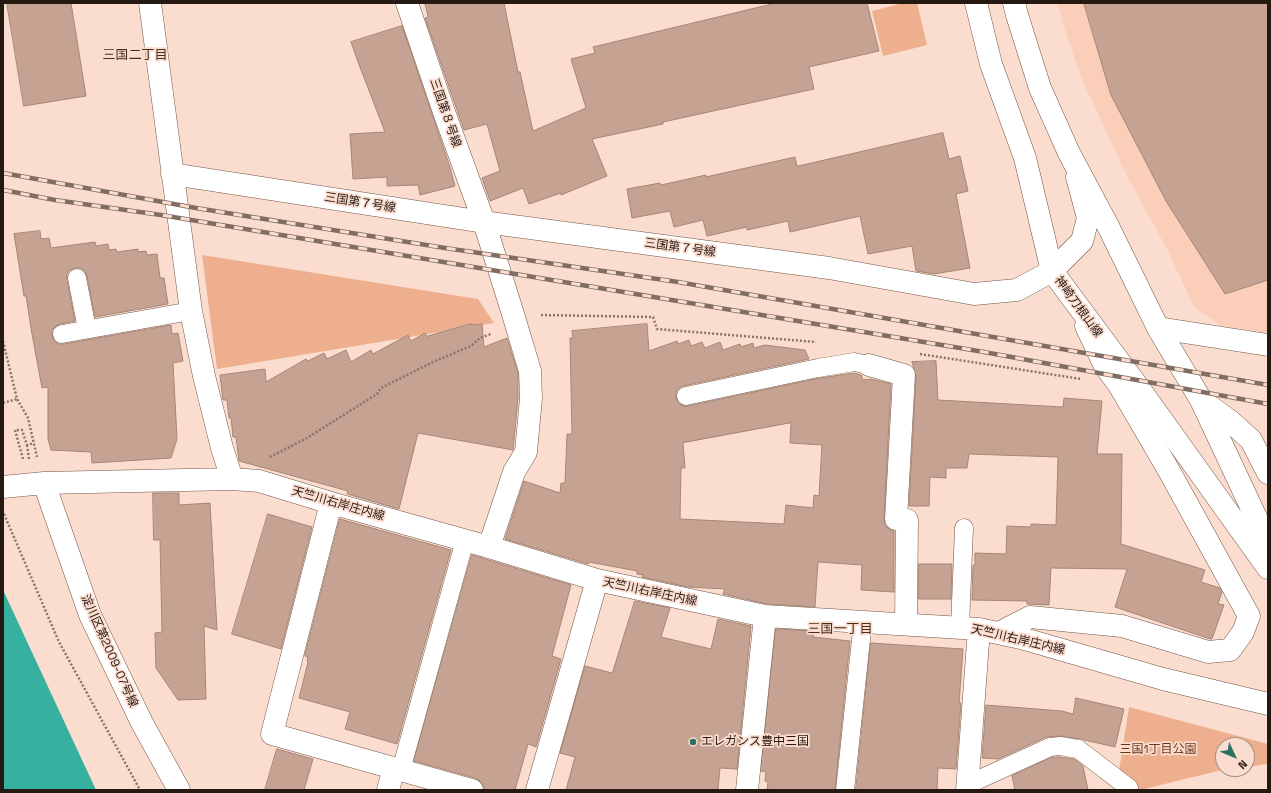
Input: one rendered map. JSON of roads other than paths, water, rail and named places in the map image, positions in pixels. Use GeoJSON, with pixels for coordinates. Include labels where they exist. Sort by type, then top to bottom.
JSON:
{"type":"FeatureCollection","features":[{"type":"Feature","properties":{"kind":"street"},"geometry":{"type":"LineString","coordinates":[[150,3],[190,311],[204,376],[222,448],[232,479]]}},
{"type":"Feature","properties":{"kind":"street","name":"三国第８号線"},"geometry":{"type":"LineString","coordinates":[[407,3],[444,112],[484,222],[530,371],[531,398],[526,452],[514,472],[489,547]]}},
{"type":"Feature","properties":{"kind":"street","name":"神崎刀根山線"},"geometry":{"type":"LineString","coordinates":[[976,3],[991,64],[1025,158],[1052,271],[1158,414],[1268,568]]}},
{"type":"Feature","properties":{"kind":"street"},"geometry":{"type":"LineString","coordinates":[[1014,3],[1040,88],[1069,153],[1109,228],[1158,328],[1201,400],[1268,543]]}},
{"type":"Feature","properties":{"kind":"street","name":"三国第７号線"},"geometry":{"type":"LineString","coordinates":[[172,174],[484,222],[829,268],[974,294],[1017,290],[1052,271],[1082,241],[1088,218],[1069,153]]}},
{"type":"Feature","properties":{"kind":"street"},"geometry":{"type":"LineString","coordinates":[[967,788],[979,630],[1030,617],[1122,626],[1208,652],[1230,650],[1243,632],[1249,616],[1168,469],[1119,385],[1106,366],[1074,302]]}},
{"type":"Feature","properties":{"kind":"street"},"geometry":{"type":"LineString","coordinates":[[1158,328],[1268,345]]}},
{"type":"Feature","properties":{"kind":"street"},"geometry":{"type":"LineString","coordinates":[[869,365],[904,375],[896,519],[908,520],[906,624]]}},
{"type":"Feature","properties":{"kind":"street"},"geometry":{"type":"LineString","coordinates":[[1201,400],[1230,420],[1252,440],[1268,473]]}},
{"type":"Feature","properties":{"kind":"street","name":"天竺川右岸庄内線"},"geometry":{"type":"LineString","coordinates":[[3,487],[40,484],[232,479],[259,481],[331,503],[489,547],[597,580],[765,616],[863,621],[979,630],[1163,679],[1268,704]]}},
{"type":"Feature","properties":{"kind":"street","name":"淀川区第2009-07号線"},"geometry":{"type":"LineString","coordinates":[[40,484],[90,615],[142,723],[179,790]]}},
{"type":"Feature","properties":{"kind":"street"},"geometry":{"type":"LineString","coordinates":[[331,503],[272,734],[472,790]]}},
{"type":"Feature","properties":{"kind":"street"},"geometry":{"type":"LineString","coordinates":[[537,790],[597,580]]}},
{"type":"Feature","properties":{"kind":"street"},"geometry":{"type":"LineString","coordinates":[[747,790],[765,616]]}},
{"type":"Feature","properties":{"kind":"street"},"geometry":{"type":"LineString","coordinates":[[388,790],[397,769]]}},
{"type":"Feature","properties":{"kind":"lane"},"geometry":{"type":"LineString","coordinates":[[78,278],[87,329]]}},
{"type":"Feature","properties":{"kind":"lane"},"geometry":{"type":"LineString","coordinates":[[62,334],[190,311]]}},
{"type":"Feature","properties":{"kind":"lane"},"geometry":{"type":"LineString","coordinates":[[686,396],[817,365],[854,362],[869,365]]}},
{"type":"Feature","properties":{"kind":"lane"},"geometry":{"type":"LineString","coordinates":[[964,528],[979,630]]}},
{"type":"Feature","properties":{"kind":"lane"},"geometry":{"type":"LineString","coordinates":[[397,769],[465,540]]}},
{"type":"Feature","properties":{"kind":"lane"},"geometry":{"type":"LineString","coordinates":[[845,790],[863,621]]}},
{"type":"Feature","properties":{"kind":"lane"},"geometry":{"type":"LineString","coordinates":[[967,788],[1050,747],[1060,746],[1078,749],[1129,788]]}},
{"type":"Feature","properties":{"kind":"water"},"geometry":{"type":"Polygon","coordinates":[[[3,590],[96,790],[3,790],[3,590]]]}},
{"type":"Feature","properties":{"kind":"railway"},"geometry":{"type":"LineString","coordinates":[[3,173],[196,208],[445,248],[678,282],[1268,385]]}},
{"type":"Feature","properties":{"kind":"railway"},"geometry":{"type":"LineString","coordinates":[[3,190],[55,200],[161,215],[984,352],[1268,404]]}},
{"type":"Feature","properties":{"kind":"place","name":"エレガンス豊中三国"},"geometry":{"type":"Point","coordinates":[693,742]}},
{"type":"Feature","properties":{"kind":"district","name":"三国二丁目"},"geometry":{"type":"Point","coordinates":[135,55]}},
{"type":"Feature","properties":{"kind":"district","name":"三国一丁目"},"geometry":{"type":"Point","coordinates":[840,629]}},
{"type":"Feature","properties":{"kind":"park label","name":"三国1丁目公園"},"geometry":{"type":"Point","coordinates":[1158,750]}}]}
